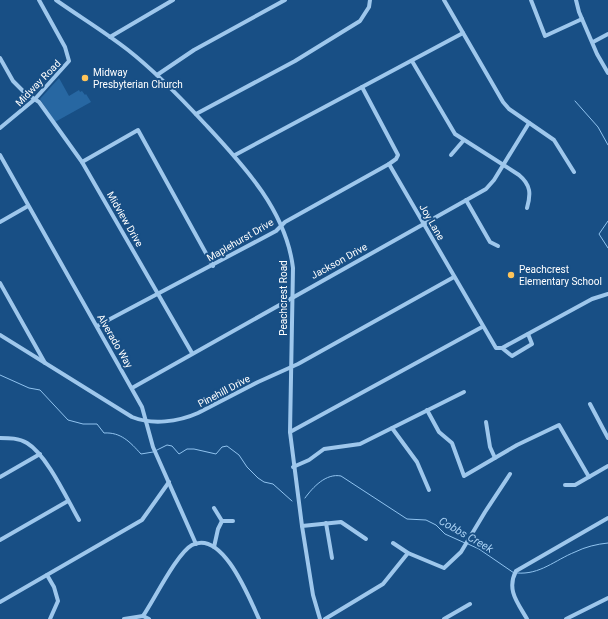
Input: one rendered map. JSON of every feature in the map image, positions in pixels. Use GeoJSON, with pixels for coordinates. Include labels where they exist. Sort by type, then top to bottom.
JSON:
{"type":"FeatureCollection","features":[{"type":"Feature","properties":{"kind":"street","name":"Midway Road"},"geometry":{"type":"LineString","coordinates":[[0,128],[22,112],[69,61],[65,47],[39,0]]}},
{"type":"Feature","properties":{"kind":"street","name":"Peachcrest Road"},"geometry":{"type":"LineString","coordinates":[[56,0],[110,37],[157,75],[196,114],[251,174],[281,226],[290,248],[292,260],[293,296],[290,432],[293,467],[313,595],[320,619]]}},
{"type":"Feature","properties":{"kind":"street"},"geometry":{"type":"LineString","coordinates":[[110,37],[174,0]]}},
{"type":"Feature","properties":{"kind":"street"},"geometry":{"type":"LineString","coordinates":[[157,75],[194,50],[285,0]]}},
{"type":"Feature","properties":{"kind":"street"},"geometry":{"type":"LineString","coordinates":[[196,114],[295,61],[360,21],[369,7],[370,0]]}},
{"type":"Feature","properties":{"kind":"street"},"geometry":{"type":"LineString","coordinates":[[444,0],[503,102],[554,140],[574,172]]}},
{"type":"Feature","properties":{"kind":"street"},"geometry":{"type":"LineString","coordinates":[[531,0],[545,36],[582,19]]}},
{"type":"Feature","properties":{"kind":"street"},"geometry":{"type":"LineString","coordinates":[[576,0],[582,19],[608,73]]}},
{"type":"Feature","properties":{"kind":"street"},"geometry":{"type":"LineString","coordinates":[[235,155],[463,33]]}},
{"type":"Feature","properties":{"kind":"street"},"geometry":{"type":"LineString","coordinates":[[593,42],[608,34]]}},
{"type":"Feature","properties":{"kind":"street","name":"Midview Drive"},"geometry":{"type":"LineString","coordinates":[[0,58],[18,87],[39,102],[82,162],[192,353]]}},
{"type":"Feature","properties":{"kind":"street"},"geometry":{"type":"LineString","coordinates":[[412,61],[450,127],[463,141],[519,175],[527,183],[530,194],[527,208]]}},
{"type":"Feature","properties":{"kind":"street"},"geometry":{"type":"LineString","coordinates":[[362,88],[398,155],[396,159],[389,164]]}},
{"type":"Feature","properties":{"kind":"street","name":"Jackson Drive"},"geometry":{"type":"LineString","coordinates":[[132,388],[489,186],[530,123]]}},
{"type":"Feature","properties":{"kind":"street"},"geometry":{"type":"LineString","coordinates":[[82,162],[138,130],[212,266]]}},
{"type":"Feature","properties":{"kind":"street"},"geometry":{"type":"LineString","coordinates":[[451,155],[463,141]]}},
{"type":"Feature","properties":{"kind":"street","name":"Alverado Way"},"geometry":{"type":"LineString","coordinates":[[0,155],[142,407],[153,447],[196,544]]}},
{"type":"Feature","properties":{"kind":"street","name":"Joy Lane"},"geometry":{"type":"LineString","coordinates":[[389,164],[482,327],[496,348],[502,348]]}},
{"type":"Feature","properties":{"kind":"street","name":"Maplehurst Drive"},"geometry":{"type":"LineString","coordinates":[[97,326],[276,231],[285,222],[389,164]]}},
{"type":"Feature","properties":{"kind":"street"},"geometry":{"type":"LineString","coordinates":[[466,200],[490,242],[498,246]]}},
{"type":"Feature","properties":{"kind":"street"},"geometry":{"type":"LineString","coordinates":[[0,222],[28,206]]}},
{"type":"Feature","properties":{"kind":"street","name":"Pinehill Drive"},"geometry":{"type":"LineString","coordinates":[[0,335],[117,409],[138,419],[146,421],[173,421],[188,418],[291,367],[454,277]]}},
{"type":"Feature","properties":{"kind":"street"},"geometry":{"type":"LineString","coordinates":[[0,283],[45,364]]}},
{"type":"Feature","properties":{"kind":"street"},"geometry":{"type":"LineString","coordinates":[[528,334],[532,344],[512,356],[502,348],[592,299],[608,294]]}},
{"type":"Feature","properties":{"kind":"street"},"geometry":{"type":"LineString","coordinates":[[290,432],[482,327]]}},
{"type":"Feature","properties":{"kind":"street"},"geometry":{"type":"LineString","coordinates":[[293,467],[309,460],[324,449],[360,444],[464,392]]}},
{"type":"Feature","properties":{"kind":"street"},"geometry":{"type":"LineString","coordinates":[[590,404],[608,438]]}},
{"type":"Feature","properties":{"kind":"street"},"geometry":{"type":"LineString","coordinates":[[427,410],[439,432],[452,443],[464,476],[559,425],[589,477]]}},
{"type":"Feature","properties":{"kind":"street"},"geometry":{"type":"LineString","coordinates":[[486,422],[490,447],[495,458]]}},
{"type":"Feature","properties":{"kind":"street"},"geometry":{"type":"LineString","coordinates":[[392,428],[417,462],[429,490]]}},
{"type":"Feature","properties":{"kind":"street"},"geometry":{"type":"LineString","coordinates":[[0,438],[9,438],[25,442],[40,454],[79,520]]}},
{"type":"Feature","properties":{"kind":"street"},"geometry":{"type":"LineString","coordinates":[[0,477],[40,454]]}},
{"type":"Feature","properties":{"kind":"street"},"geometry":{"type":"LineString","coordinates":[[565,485],[575,485],[608,466]]}},
{"type":"Feature","properties":{"kind":"street"},"geometry":{"type":"LineString","coordinates":[[392,543],[408,553],[444,568],[461,552],[510,474]]}},
{"type":"Feature","properties":{"kind":"street"},"geometry":{"type":"LineString","coordinates":[[0,602],[142,520],[168,482]]}},
{"type":"Feature","properties":{"kind":"street"},"geometry":{"type":"LineString","coordinates":[[0,540],[68,501]]}},
{"type":"Feature","properties":{"kind":"street"},"geometry":{"type":"LineString","coordinates":[[214,508],[222,521]]}},
{"type":"Feature","properties":{"kind":"street"},"geometry":{"type":"LineString","coordinates":[[527,619],[511,587],[511,579],[516,571],[608,518]]}},
{"type":"Feature","properties":{"kind":"street"},"geometry":{"type":"LineString","coordinates":[[222,521],[233,520]]}},
{"type":"Feature","properties":{"kind":"street"},"geometry":{"type":"LineString","coordinates":[[214,547],[218,529],[222,521]]}},
{"type":"Feature","properties":{"kind":"street"},"geometry":{"type":"LineString","coordinates":[[302,526],[341,522],[366,539]]}},
{"type":"Feature","properties":{"kind":"street"},"geometry":{"type":"LineString","coordinates":[[326,523],[332,558]]}},
{"type":"Feature","properties":{"kind":"street"},"geometry":{"type":"LineString","coordinates":[[143,616],[175,564],[188,549],[196,544],[204,544],[214,547],[226,557],[240,579],[259,619]]}},
{"type":"Feature","properties":{"kind":"street"},"geometry":{"type":"LineString","coordinates":[[325,619],[383,584],[408,553]]}},
{"type":"Feature","properties":{"kind":"street"},"geometry":{"type":"LineString","coordinates":[[47,575],[54,587],[58,601],[50,619]]}},
{"type":"Feature","properties":{"kind":"street"},"geometry":{"type":"LineString","coordinates":[[566,619],[608,598]]}},
{"type":"Feature","properties":{"kind":"street"},"geometry":{"type":"LineString","coordinates":[[444,619],[470,604]]}},
{"type":"Feature","properties":{"kind":"street"},"geometry":{"type":"LineString","coordinates":[[124,619],[143,616],[149,619]]}},
{"type":"Feature","properties":{"kind":"shaded area"},"geometry":{"type":"Polygon","coordinates":[[[59,78],[69,96],[79,90],[85,95],[86,94],[91,102],[55,122],[40,99],[59,78]]]}},
{"type":"Feature","properties":{"kind":"waterway"},"geometry":{"type":"LineString","coordinates":[[575,101],[598,127],[608,145]]}},
{"type":"Feature","properties":{"kind":"waterway"},"geometry":{"type":"LineString","coordinates":[[608,221],[599,234],[608,248]]}},
{"type":"Feature","properties":{"kind":"waterway","name":"Cobbs Creek"},"geometry":{"type":"LineString","coordinates":[[0,375],[29,388],[40,390],[68,420],[83,424],[97,424],[104,433],[120,436],[141,454],[153,452]]}},
{"type":"Feature","properties":{"kind":"waterway","name":"Cobbs Creek"},"geometry":{"type":"LineString","coordinates":[[155,451],[167,445],[172,446],[179,454],[187,449],[216,454],[222,447],[227,446],[239,455],[247,467],[258,478],[264,482],[273,484],[292,501]]}},
{"type":"Feature","properties":{"kind":"waterway","name":"Cobbs Creek"},"geometry":{"type":"LineString","coordinates":[[305,498],[320,482],[330,477],[341,476],[407,519],[426,520],[436,525],[445,534],[465,543]]}},
{"type":"Feature","properties":{"kind":"waterway","name":"Cobbs Creek"},"geometry":{"type":"LineString","coordinates":[[517,573],[533,572],[583,549],[608,543]]}},
{"type":"Feature","properties":{"kind":"waterway","name":"Cobbs Creek"},"geometry":{"type":"LineString","coordinates":[[468,544],[479,549],[514,573]]}},
{"type":"Feature","properties":{"kind":"place","name":"Midway Presbyterian Church"},"geometry":{"type":"Point","coordinates":[85,78]}},
{"type":"Feature","properties":{"kind":"place","name":"Peachcrest Elementary School"},"geometry":{"type":"Point","coordinates":[511,275]}}]}
